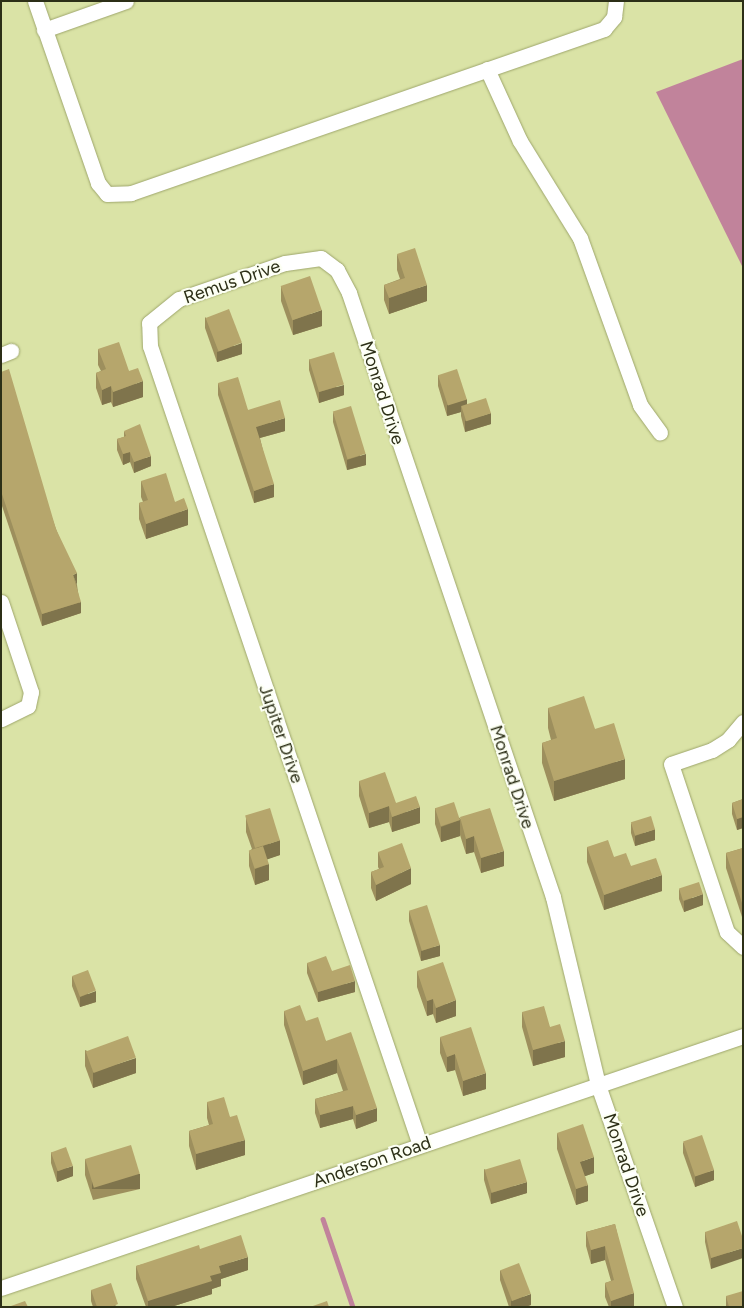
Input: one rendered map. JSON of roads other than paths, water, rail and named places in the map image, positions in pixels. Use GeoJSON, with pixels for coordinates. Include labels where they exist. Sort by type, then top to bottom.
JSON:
{"type":"FeatureCollection","features":[{"type":"Feature","properties":{"kind":"street"},"geometry":{"type":"LineString","coordinates":[[35,1],[98,183],[107,194],[131,193],[604,30],[614,16],[616,1]]}},
{"type":"Feature","properties":{"kind":"street"},"geometry":{"type":"LineString","coordinates":[[44,30],[126,1]]}},
{"type":"Feature","properties":{"kind":"street"},"geometry":{"type":"LineString","coordinates":[[487,69],[520,141],[580,238],[640,405],[660,433]]}},
{"type":"Feature","properties":{"kind":"street","name":"Remus Drive"},"geometry":{"type":"LineString","coordinates":[[149,323],[179,299],[285,263],[322,259]]}},
{"type":"Feature","properties":{"kind":"street","name":"Monrad Drive"},"geometry":{"type":"LineString","coordinates":[[322,259],[337,270],[349,293],[487,699],[566,944],[598,1085],[675,1307]]}},
{"type":"Feature","properties":{"kind":"street","name":"Jupiter Drive"},"geometry":{"type":"LineString","coordinates":[[149,323],[154,363],[420,1145]]}},
{"type":"Feature","properties":{"kind":"street"},"geometry":{"type":"LineString","coordinates":[[1,602],[31,692],[28,706],[1,719]]}},
{"type":"Feature","properties":{"kind":"street"},"geometry":{"type":"LineString","coordinates":[[743,722],[728,740],[712,750],[671,764],[727,932],[743,947]]}},
{"type":"Feature","properties":{"kind":"street","name":"Anderson Road"},"geometry":{"type":"LineString","coordinates":[[1,1288],[743,1036]]}},
{"type":"Feature","properties":{"kind":"waterway"},"geometry":{"type":"LineString","coordinates":[[323,1219],[353,1307]]}}]}
